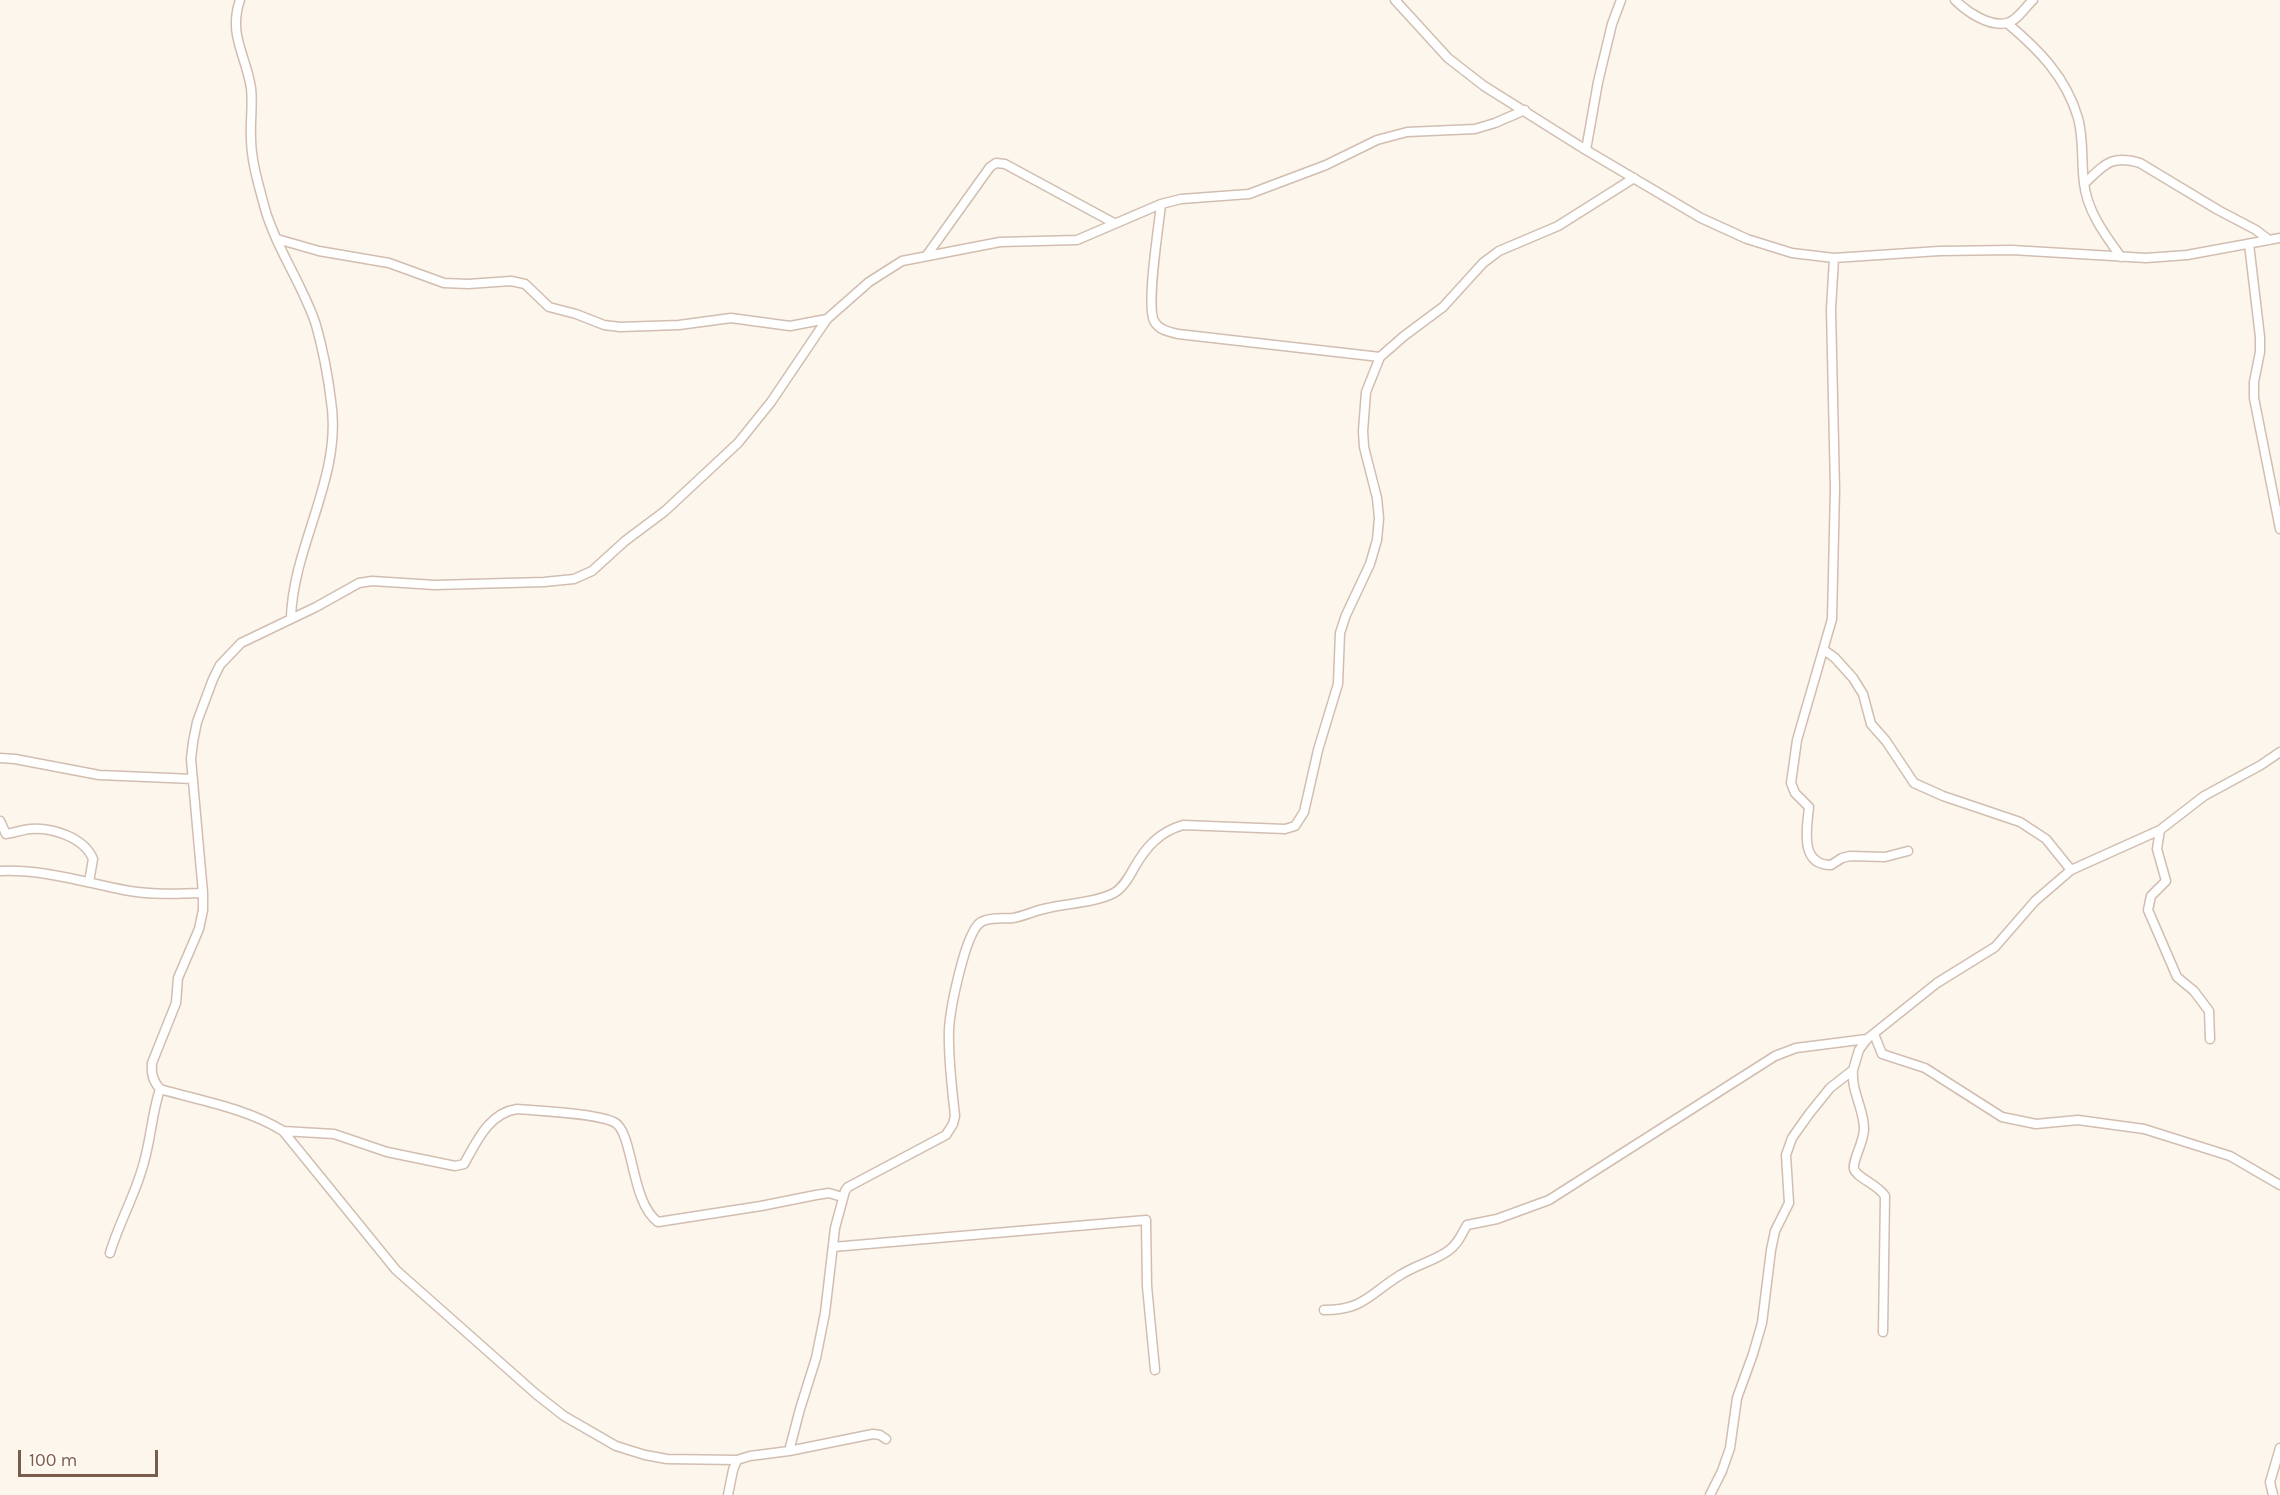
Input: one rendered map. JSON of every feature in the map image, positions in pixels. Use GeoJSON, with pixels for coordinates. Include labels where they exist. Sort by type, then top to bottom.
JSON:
{"type":"FeatureCollection","features":[{"type":"Feature","properties":{"kind":"street"},"geometry":{"type":"LineString","coordinates":[[240,0],[235,28],[251,88],[250,139],[254,164],[266,212],[316,325],[332,404],[332,435],[327,471],[292,594],[291,618]]}},
{"type":"Feature","properties":{"kind":"street"},"geometry":{"type":"LineString","coordinates":[[1395,0],[1448,58],[1484,86],[1701,218],[1746,239],[1792,253],[1834,258],[1939,251],[2012,250],[2146,258],[2176,256],[2280,237]]}},
{"type":"Feature","properties":{"kind":"street"},"geometry":{"type":"LineString","coordinates":[[1586,150],[1598,82],[1612,24],[1621,0]]}},
{"type":"Feature","properties":{"kind":"street"},"geometry":{"type":"LineString","coordinates":[[1955,0],[1968,13],[1981,19],[2007,23],[2036,48],[2054,68],[2065,86],[2078,119],[2084,184],[2090,204],[2103,233],[2121,257]]}},
{"type":"Feature","properties":{"kind":"street"},"geometry":{"type":"LineString","coordinates":[[2007,23],[2033,0]]}},
{"type":"Feature","properties":{"kind":"street"},"geometry":{"type":"LineString","coordinates":[[886,1439],[873,1434],[737,1460],[667,1459],[616,1446],[564,1416],[536,1394],[396,1270],[283,1131],[267,1121],[214,1103],[160,1089],[151,1074],[152,1063],[170,1022],[176,1003],[178,978],[199,929],[203,910],[191,759],[197,722],[220,665],[241,643],[359,583],[372,581],[435,585],[544,582],[574,579],[592,571],[625,541],[664,511],[738,443],[771,402],[827,319],[853,294],[883,271],[902,261],[1015,241],[1077,240],[1161,204],[1181,199],[1249,194],[1326,165],[1377,140],[1407,132],[1475,129],[1525,110]]}},
{"type":"Feature","properties":{"kind":"street"},"geometry":{"type":"LineString","coordinates":[[2084,184],[2113,159],[2127,159],[2140,163],[2256,230],[2269,240]]}},
{"type":"Feature","properties":{"kind":"street"},"geometry":{"type":"LineString","coordinates":[[927,255],[990,167],[996,163],[1005,164],[1114,223]]}},
{"type":"Feature","properties":{"kind":"street"},"geometry":{"type":"LineString","coordinates":[[789,1451],[816,1358],[842,1197],[848,1187],[946,1135],[953,1124],[955,1116],[949,1029],[968,942],[974,930],[982,922],[997,918],[1013,918],[1064,904],[1099,899],[1117,892],[1156,837],[1172,828],[1183,825],[1285,829],[1295,826],[1304,812],[1318,750],[1338,684],[1340,633],[1370,564],[1377,540],[1379,518],[1377,498],[1364,447],[1363,431],[1366,392],[1380,357],[1443,307],[1483,263],[1498,251],[1558,226],[1634,178]]}},
{"type":"Feature","properties":{"kind":"street"},"geometry":{"type":"LineString","coordinates":[[1161,204],[1153,273],[1152,309],[1154,320],[1160,328],[1178,334],[1380,357]]}},
{"type":"Feature","properties":{"kind":"street"},"geometry":{"type":"LineString","coordinates":[[277,239],[319,251],[389,263],[444,283],[511,281],[525,284],[549,307],[604,325],[620,327],[679,325],[731,318],[790,326],[827,319]]}},
{"type":"Feature","properties":{"kind":"street"},"geometry":{"type":"LineString","coordinates":[[2249,244],[2260,337],[2254,398],[2280,529]]}},
{"type":"Feature","properties":{"kind":"street"},"geometry":{"type":"LineString","coordinates":[[1834,258],[1831,320],[1835,558],[1832,619],[1797,740],[1791,783],[1795,793],[1809,807],[1806,834],[1811,857],[1825,865],[1830,865],[1850,856],[1885,857],[1908,851]]}},
{"type":"Feature","properties":{"kind":"street"},"geometry":{"type":"LineString","coordinates":[[1824,650],[1835,658],[1853,678],[1863,694],[1871,724],[1886,741],[1914,783],[1943,796],[2020,822],[2046,838],[2071,870]]}},
{"type":"Feature","properties":{"kind":"street"},"geometry":{"type":"LineString","coordinates":[[1883,1332],[1885,1196],[1879,1187],[1856,1172],[1854,1167],[1863,1140],[1864,1120],[1852,1087],[1852,1070],[1859,1050],[1870,1037],[1937,983],[1995,947],[2035,901],[2071,870],[2160,830],[2204,796],[2280,752]]}},
{"type":"Feature","properties":{"kind":"street"},"geometry":{"type":"LineString","coordinates":[[0,758],[99,775],[193,779]]}},
{"type":"Feature","properties":{"kind":"street"},"geometry":{"type":"LineString","coordinates":[[0,821],[7,834],[38,829],[57,832],[78,842],[92,856],[89,882]]}},
{"type":"Feature","properties":{"kind":"street"},"geometry":{"type":"LineString","coordinates":[[2160,830],[2157,849],[2166,881],[2151,896],[2148,910],[2177,977],[2194,991],[2209,1011],[2210,1040]]}},
{"type":"Feature","properties":{"kind":"street"},"geometry":{"type":"LineString","coordinates":[[0,872],[52,875],[125,891],[155,894],[203,894]]}},
{"type":"Feature","properties":{"kind":"street"},"geometry":{"type":"LineString","coordinates":[[1870,1037],[1882,1054],[1925,1068],[2002,1117],[2036,1124],[2078,1120],[2144,1129],[2230,1156],[2280,1185]]}},
{"type":"Feature","properties":{"kind":"street"},"geometry":{"type":"LineString","coordinates":[[1324,1310],[1355,1307],[1400,1275],[1447,1252],[1458,1242],[1467,1226],[1497,1219],[1549,1200],[1775,1056],[1796,1048],[1870,1037]]}},
{"type":"Feature","properties":{"kind":"street"},"geometry":{"type":"LineString","coordinates":[[1710,1495],[1730,1448],[1737,1398],[1754,1354],[1762,1323],[1775,1232],[1789,1203],[1786,1155],[1792,1138],[1809,1113],[1830,1088],[1852,1070]]}},
{"type":"Feature","properties":{"kind":"street"},"geometry":{"type":"LineString","coordinates":[[110,1253],[118,1228],[129,1208],[144,1163],[160,1089]]}},
{"type":"Feature","properties":{"kind":"street"},"geometry":{"type":"LineString","coordinates":[[283,1131],[334,1134],[387,1152],[454,1166],[464,1164],[491,1121],[504,1111],[517,1109],[602,1118],[616,1123],[623,1134],[639,1191],[649,1213],[658,1222],[829,1193],[842,1197]]}},
{"type":"Feature","properties":{"kind":"street"},"geometry":{"type":"LineString","coordinates":[[833,1247],[1146,1220],[1147,1286],[1155,1370]]}},
{"type":"Feature","properties":{"kind":"street"},"geometry":{"type":"LineString","coordinates":[[2273,1495],[2270,1482],[2280,1448]]}},
{"type":"Feature","properties":{"kind":"street"},"geometry":{"type":"LineString","coordinates":[[728,1495],[737,1460]]}}]}
